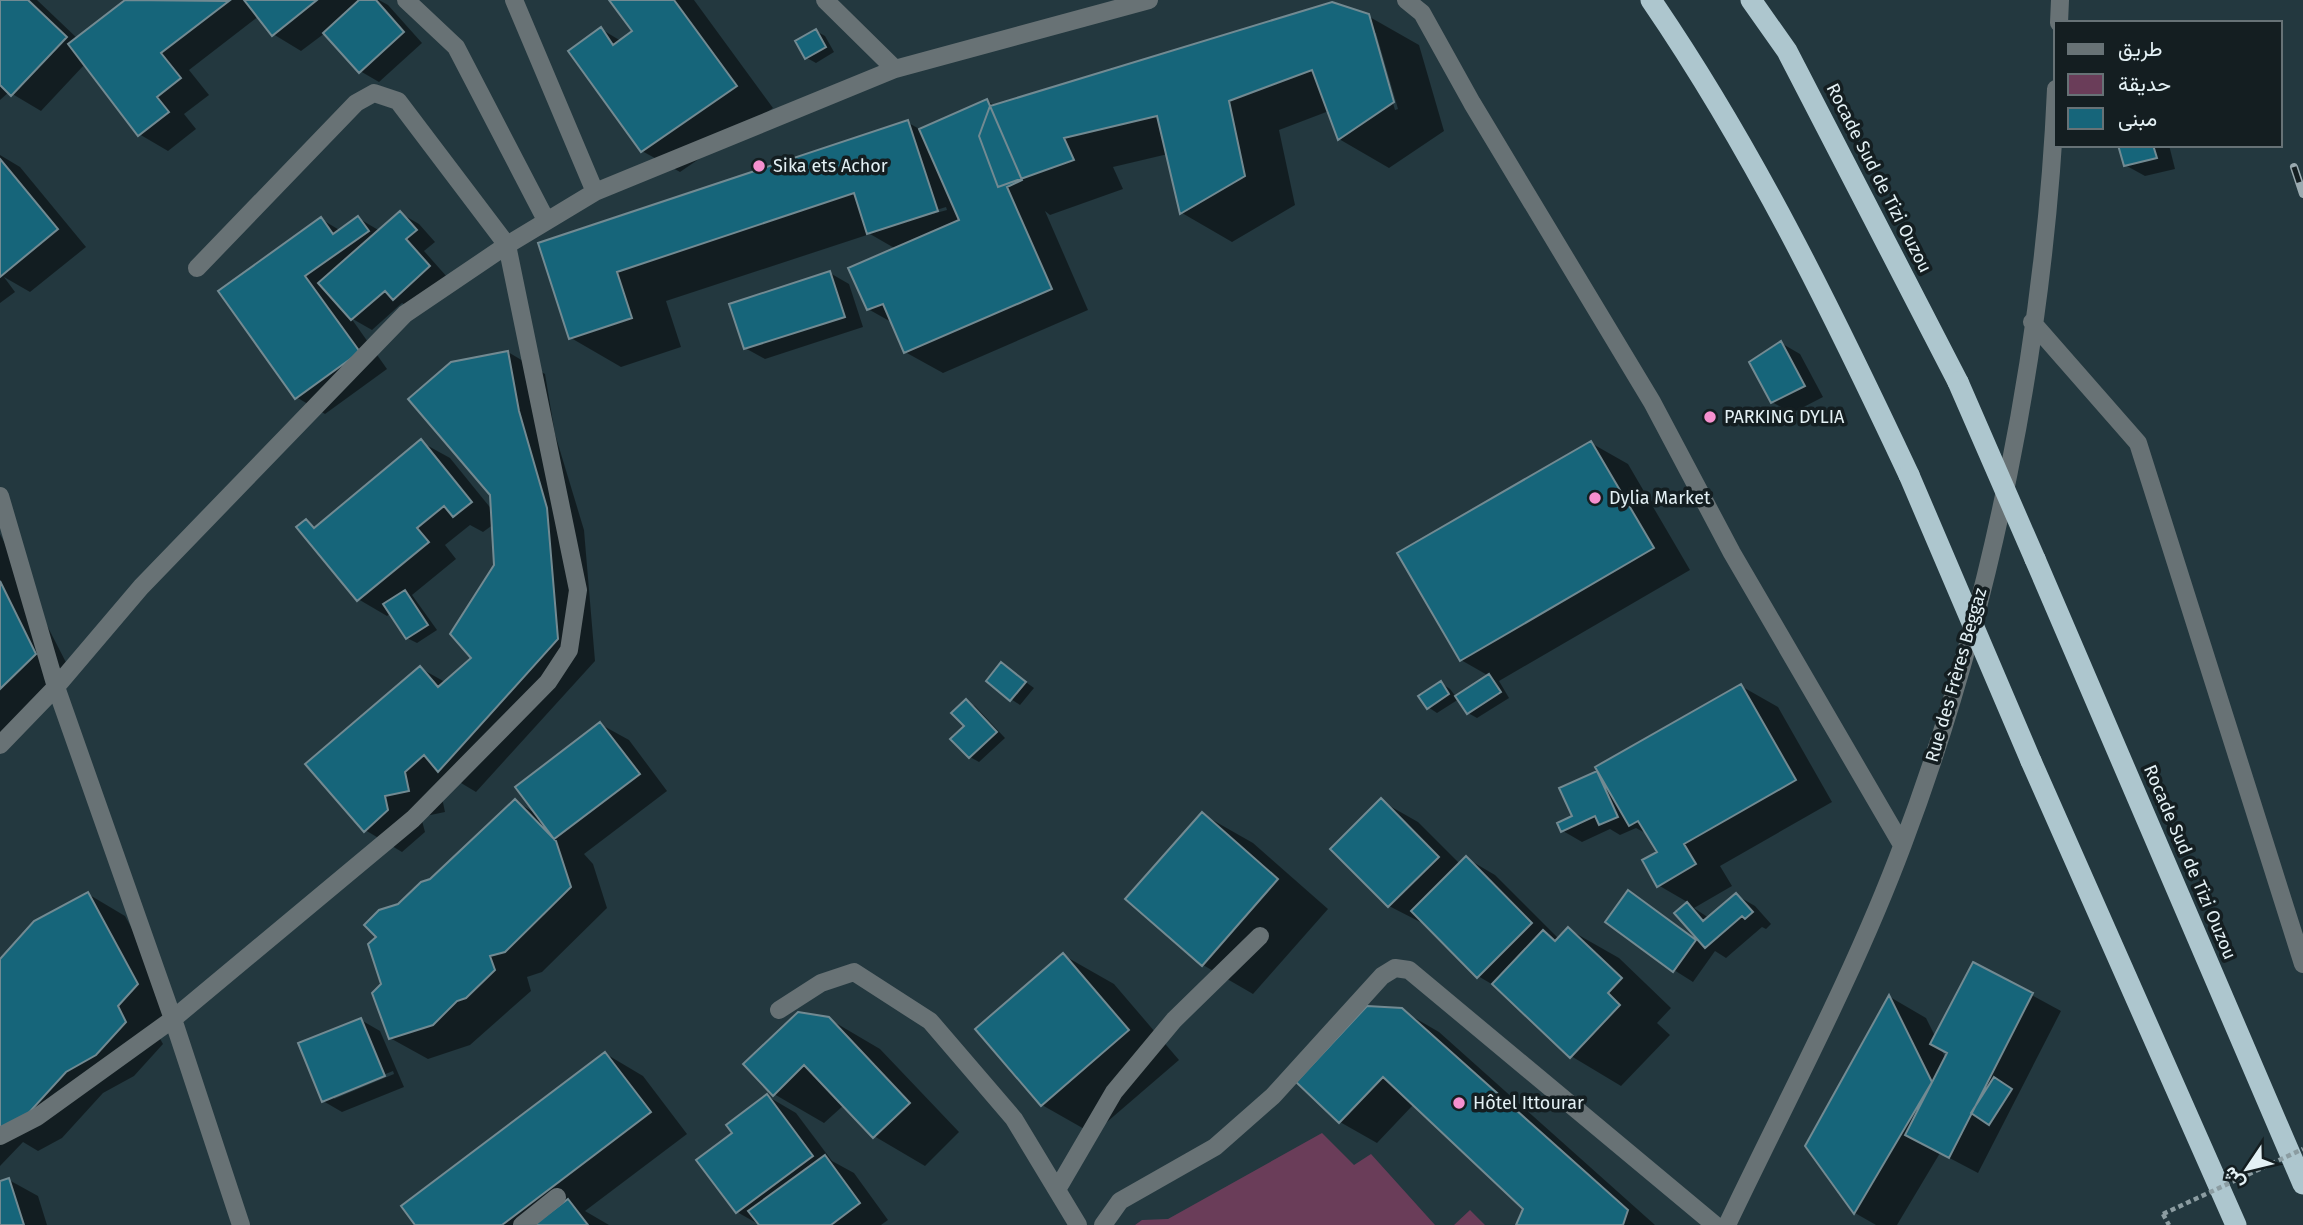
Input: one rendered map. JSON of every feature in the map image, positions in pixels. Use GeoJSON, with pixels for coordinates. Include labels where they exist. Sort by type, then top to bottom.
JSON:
{"type":"FeatureCollection","features":[{"type":"Feature","properties":{"kind":"highway"},"geometry":{"type":"LineString","coordinates":[[1651,0],[1699,69],[1789,229],[1909,475],[2031,761],[2236,1225]]}},
{"type":"Feature","properties":{"kind":"highway","name":"Rocade Sud de Tizi Ouzou"},"geometry":{"type":"LineString","coordinates":[[1751,0],[1787,51],[1958,383],[2303,1184]]}},
{"type":"Feature","properties":{"kind":"highway"},"geometry":{"type":"LineString","coordinates":[[1768,0],[1787,51]]}},
{"type":"Feature","properties":{"kind":"street"},"geometry":{"type":"LineString","coordinates":[[514,0],[595,192]]}},
{"type":"Feature","properties":{"kind":"street"},"geometry":{"type":"LineString","coordinates":[[825,0],[895,69]]}},
{"type":"Feature","properties":{"kind":"street"},"geometry":{"type":"LineString","coordinates":[[0,745],[55,687],[141,587],[405,314],[507,245],[595,192],[895,69],[1149,0]]}},
{"type":"Feature","properties":{"kind":"street"},"geometry":{"type":"LineString","coordinates":[[1406,0],[1422,13],[1472,103],[1652,402],[1732,552],[1902,845]]}},
{"type":"Feature","properties":{"kind":"street"},"geometry":{"type":"LineString","coordinates":[[2059,21],[2060,0]]}},
{"type":"Feature","properties":{"kind":"street"},"geometry":{"type":"LineString","coordinates":[[412,1],[456,47],[546,220]]}},
{"type":"Feature","properties":{"kind":"street"},"geometry":{"type":"LineString","coordinates":[[0,1136],[37,1117],[173,1019],[413,819],[548,682],[569,649],[578,590],[507,245],[398,101],[374,93],[356,103],[197,268]]}},
{"type":"Feature","properties":{"kind":"street","name":"Rue des Frères Beggaz"},"geometry":{"type":"LineString","coordinates":[[1727,1225],[1856,956],[1902,845],[1943,730],[1991,548],[2024,392],[2054,134]]}},
{"type":"Feature","properties":{"kind":"street"},"geometry":{"type":"LineString","coordinates":[[2032,322],[2138,443],[2303,964]]}},
{"type":"Feature","properties":{"kind":"street"},"geometry":{"type":"LineString","coordinates":[[0,496],[55,687],[173,1019],[242,1225]]}},
{"type":"Feature","properties":{"kind":"street"},"geometry":{"type":"LineString","coordinates":[[1058,1188],[1114,1093],[1174,1020],[1261,936]]}},
{"type":"Feature","properties":{"kind":"street"},"geometry":{"type":"LineString","coordinates":[[1103,1225],[1120,1201],[1215,1147],[1273,1096],[1382,975],[1395,968],[1409,970],[1715,1225]]}},
{"type":"Feature","properties":{"kind":"street"},"geometry":{"type":"LineString","coordinates":[[779,1010],[821,982],[854,972],[930,1021],[1014,1119],[1078,1225]]}},
{"type":"Feature","properties":{"kind":"street"},"geometry":{"type":"LineString","coordinates":[[522,1225],[557,1197]]}},
{"type":"Feature","properties":{"kind":"path"},"geometry":{"type":"LineString","coordinates":[[2169,1225],[2163,1214],[2303,1149]]}},
{"type":"Feature","properties":{"kind":"green space"},"geometry":{"type":"Polygon","coordinates":[[[1322,1133],[1354,1165],[1371,1154],[1435,1225],[1135,1225],[1142,1220],[1168,1219],[1322,1133]]]}},
{"type":"Feature","properties":{"kind":"green space"},"geometry":{"type":"Polygon","coordinates":[[[1470,1210],[1485,1225],[1454,1225],[1470,1210]]]}},
{"type":"Feature","properties":{"kind":"building"},"geometry":{"type":"Polygon","coordinates":[[[0,0],[28,0],[67,37],[11,96],[0,85],[0,0]]]}},
{"type":"Feature","properties":{"kind":"building"},"geometry":{"type":"Polygon","coordinates":[[[125,0],[229,1],[161,53],[181,78],[157,97],[169,112],[138,136],[68,44],[125,0]]]}},
{"type":"Feature","properties":{"kind":"building"},"geometry":{"type":"Polygon","coordinates":[[[244,0],[317,0],[272,36],[244,0]]]}},
{"type":"Feature","properties":{"kind":"building"},"geometry":{"type":"Polygon","coordinates":[[[359,0],[376,0],[404,32],[359,73],[323,33],[359,0]]]}},
{"type":"Feature","properties":{"kind":"building"},"geometry":{"type":"Polygon","coordinates":[[[609,0],[674,0],[737,86],[641,152],[568,51],[601,27],[613,45],[632,31],[609,0]]]}},
{"type":"Feature","properties":{"kind":"building"},"geometry":{"type":"Polygon","coordinates":[[[1332,2],[1369,14],[1394,102],[1338,140],[1312,70],[1229,101],[1245,176],[1180,214],[1157,116],[1064,138],[1074,160],[998,187],[979,136],[990,106],[1332,2]]]}},
{"type":"Feature","properties":{"kind":"building"},"geometry":{"type":"Polygon","coordinates":[[[816,29],[826,47],[805,59],[795,41],[816,29]]]}},
{"type":"Feature","properties":{"kind":"building"},"geometry":{"type":"Polygon","coordinates":[[[987,99],[1022,180],[1007,187],[1052,289],[904,353],[883,304],[867,310],[848,268],[959,220],[919,129],[987,99]]]}},
{"type":"Feature","properties":{"kind":"building"},"geometry":{"type":"Polygon","coordinates":[[[908,120],[938,211],[867,234],[854,193],[617,272],[632,318],[569,339],[538,243],[908,120]]]}},
{"type":"Feature","properties":{"kind":"building"},"geometry":{"type":"Polygon","coordinates":[[[2119,147],[2154,147],[2157,158],[2124,166],[2119,147]]]}},
{"type":"Feature","properties":{"kind":"building"},"geometry":{"type":"Polygon","coordinates":[[[0,159],[58,229],[0,277],[0,159]]]}},
{"type":"Feature","properties":{"kind":"building"},"geometry":{"type":"Polygon","coordinates":[[[400,211],[417,230],[406,239],[430,266],[393,300],[385,291],[351,320],[318,283],[400,211]]]}},
{"type":"Feature","properties":{"kind":"building"},"geometry":{"type":"Polygon","coordinates":[[[358,216],[369,231],[305,276],[360,352],[295,399],[218,291],[321,217],[333,234],[358,216]]]}},
{"type":"Feature","properties":{"kind":"building"},"geometry":{"type":"Polygon","coordinates":[[[830,271],[845,317],[744,349],[729,304],[830,271]]]}},
{"type":"Feature","properties":{"kind":"building"},"geometry":{"type":"Polygon","coordinates":[[[1781,341],[1805,386],[1771,403],[1749,362],[1781,341]]]}},
{"type":"Feature","properties":{"kind":"building"},"geometry":{"type":"Polygon","coordinates":[[[508,351],[519,411],[547,508],[558,639],[438,772],[424,755],[405,772],[409,791],[385,796],[388,810],[364,832],[305,764],[420,666],[438,687],[471,658],[450,634],[494,565],[490,495],[408,399],[451,362],[508,351]]]}},
{"type":"Feature","properties":{"kind":"building"},"geometry":{"type":"Polygon","coordinates":[[[421,439],[472,502],[453,517],[444,506],[417,528],[429,542],[357,601],[296,527],[306,519],[314,528],[421,439]]]}},
{"type":"Feature","properties":{"kind":"building"},"geometry":{"type":"Polygon","coordinates":[[[1591,441],[1654,548],[1460,661],[1397,553],[1591,441]]]}},
{"type":"Feature","properties":{"kind":"building"},"geometry":{"type":"Polygon","coordinates":[[[0,581],[36,654],[0,689],[0,581]]]}},
{"type":"Feature","properties":{"kind":"building"},"geometry":{"type":"Polygon","coordinates":[[[405,590],[428,625],[406,639],[383,604],[405,590]]]}},
{"type":"Feature","properties":{"kind":"building"},"geometry":{"type":"Polygon","coordinates":[[[1001,662],[1026,682],[1010,701],[986,681],[1001,662]]]}},
{"type":"Feature","properties":{"kind":"building"},"geometry":{"type":"Polygon","coordinates":[[[1489,674],[1501,692],[1467,714],[1455,696],[1489,674]]]}},
{"type":"Feature","properties":{"kind":"building"},"geometry":{"type":"Polygon","coordinates":[[[1441,681],[1449,694],[1427,709],[1418,696],[1441,681]]]}},
{"type":"Feature","properties":{"kind":"building"},"geometry":{"type":"Polygon","coordinates":[[[1741,684],[1796,780],[1684,844],[1696,864],[1657,887],[1642,860],[1657,852],[1638,821],[1629,826],[1595,767],[1741,684]]]}},
{"type":"Feature","properties":{"kind":"building"},"geometry":{"type":"Polygon","coordinates":[[[966,699],[997,732],[969,758],[950,739],[964,726],[951,713],[966,699]]]}},
{"type":"Feature","properties":{"kind":"building"},"geometry":{"type":"Polygon","coordinates":[[[600,722],[640,774],[554,839],[515,787],[600,722]]]}},
{"type":"Feature","properties":{"kind":"building"},"geometry":{"type":"Polygon","coordinates":[[[1597,771],[1618,817],[1599,825],[1595,816],[1561,832],[1557,823],[1572,816],[1559,788],[1597,771]]]}},
{"type":"Feature","properties":{"kind":"building"},"geometry":{"type":"Polygon","coordinates":[[[1381,798],[1439,857],[1388,907],[1330,849],[1381,798]]]}},
{"type":"Feature","properties":{"kind":"building"},"geometry":{"type":"Polygon","coordinates":[[[515,799],[556,841],[571,887],[505,952],[490,956],[495,970],[466,998],[457,1001],[433,1025],[389,1039],[372,993],[381,984],[368,944],[376,937],[364,925],[379,910],[398,904],[421,882],[430,879],[515,799]]]}},
{"type":"Feature","properties":{"kind":"building"},"geometry":{"type":"Polygon","coordinates":[[[1202,812],[1278,879],[1202,966],[1125,899],[1202,812]]]}},
{"type":"Feature","properties":{"kind":"building"},"geometry":{"type":"Polygon","coordinates":[[[1466,856],[1532,923],[1477,978],[1411,911],[1466,856]]]}},
{"type":"Feature","properties":{"kind":"building"},"geometry":{"type":"Polygon","coordinates":[[[1628,890],[1696,940],[1673,972],[1605,922],[1628,890]]]}},
{"type":"Feature","properties":{"kind":"building"},"geometry":{"type":"Polygon","coordinates":[[[88,892],[138,984],[118,1006],[126,1022],[96,1055],[66,1072],[25,1117],[0,1130],[0,959],[34,921],[88,892]]]}},
{"type":"Feature","properties":{"kind":"building"},"geometry":{"type":"Polygon","coordinates":[[[1736,893],[1753,912],[1745,919],[1742,916],[1705,948],[1674,913],[1687,902],[1703,921],[1736,893]]]}},
{"type":"Feature","properties":{"kind":"building"},"geometry":{"type":"Polygon","coordinates":[[[1568,927],[1622,978],[1608,993],[1620,1005],[1570,1058],[1492,984],[1543,930],[1555,941],[1568,927]]]}},
{"type":"Feature","properties":{"kind":"building"},"geometry":{"type":"Polygon","coordinates":[[[1063,953],[1129,1030],[1041,1106],[975,1029],[1063,953]]]}},
{"type":"Feature","properties":{"kind":"building"},"geometry":{"type":"Polygon","coordinates":[[[1973,962],[2033,993],[1949,1158],[1905,1135],[1947,1053],[1930,1044],[1973,962]]]}},
{"type":"Feature","properties":{"kind":"building"},"geometry":{"type":"Polygon","coordinates":[[[1889,995],[1932,1082],[1854,1214],[1805,1146],[1889,995]]]}},
{"type":"Feature","properties":{"kind":"building","name":"Hôtel Ittourar"},"geometry":{"type":"Polygon","coordinates":[[[1367,1006],[1402,1008],[1628,1210],[1623,1225],[1516,1225],[1523,1209],[1383,1077],[1339,1123],[1296,1082],[1367,1006]]]}},
{"type":"Feature","properties":{"kind":"building"},"geometry":{"type":"Polygon","coordinates":[[[798,1012],[829,1017],[910,1103],[873,1138],[804,1065],[773,1096],[743,1064],[798,1012]]]}},
{"type":"Feature","properties":{"kind":"building"},"geometry":{"type":"Polygon","coordinates":[[[361,1018],[385,1076],[322,1102],[298,1043],[361,1018]]]}},
{"type":"Feature","properties":{"kind":"building"},"geometry":{"type":"Polygon","coordinates":[[[605,1052],[651,1112],[502,1225],[415,1225],[401,1206],[605,1052]]]}},
{"type":"Feature","properties":{"kind":"building"},"geometry":{"type":"Polygon","coordinates":[[[1994,1077],[2012,1089],[1989,1125],[1971,1113],[1994,1077]]]}},
{"type":"Feature","properties":{"kind":"building"},"geometry":{"type":"Polygon","coordinates":[[[767,1094],[813,1156],[736,1213],[696,1160],[732,1133],[726,1125],[767,1094]]]}},
{"type":"Feature","properties":{"kind":"building"},"geometry":{"type":"Polygon","coordinates":[[[825,1155],[860,1203],[831,1225],[759,1225],[748,1211],[825,1155]]]}},
{"type":"Feature","properties":{"kind":"building"},"geometry":{"type":"Polygon","coordinates":[[[9,1178],[24,1225],[0,1225],[0,1181],[9,1178]]]}},
{"type":"Feature","properties":{"kind":"building"},"geometry":{"type":"Polygon","coordinates":[[[568,1199],[588,1225],[533,1225],[568,1199]]]}},
{"type":"Feature","properties":{"kind":"railway"},"geometry":{"type":"LineString","coordinates":[[2294,167],[2303,194]]}},
{"type":"Feature","properties":{"kind":"place","name":"Sika ets Achor"},"geometry":{"type":"Point","coordinates":[759,166]}},
{"type":"Feature","properties":{"kind":"place","name":"PARKING DYLIA"},"geometry":{"type":"Point","coordinates":[1710,417]}},
{"type":"Feature","properties":{"kind":"place","name":"Dylia Market"},"geometry":{"type":"Point","coordinates":[1595,498]}},
{"type":"Feature","properties":{"kind":"place","name":"Hôtel Ittourar"},"geometry":{"type":"Point","coordinates":[1459,1103]}}]}
